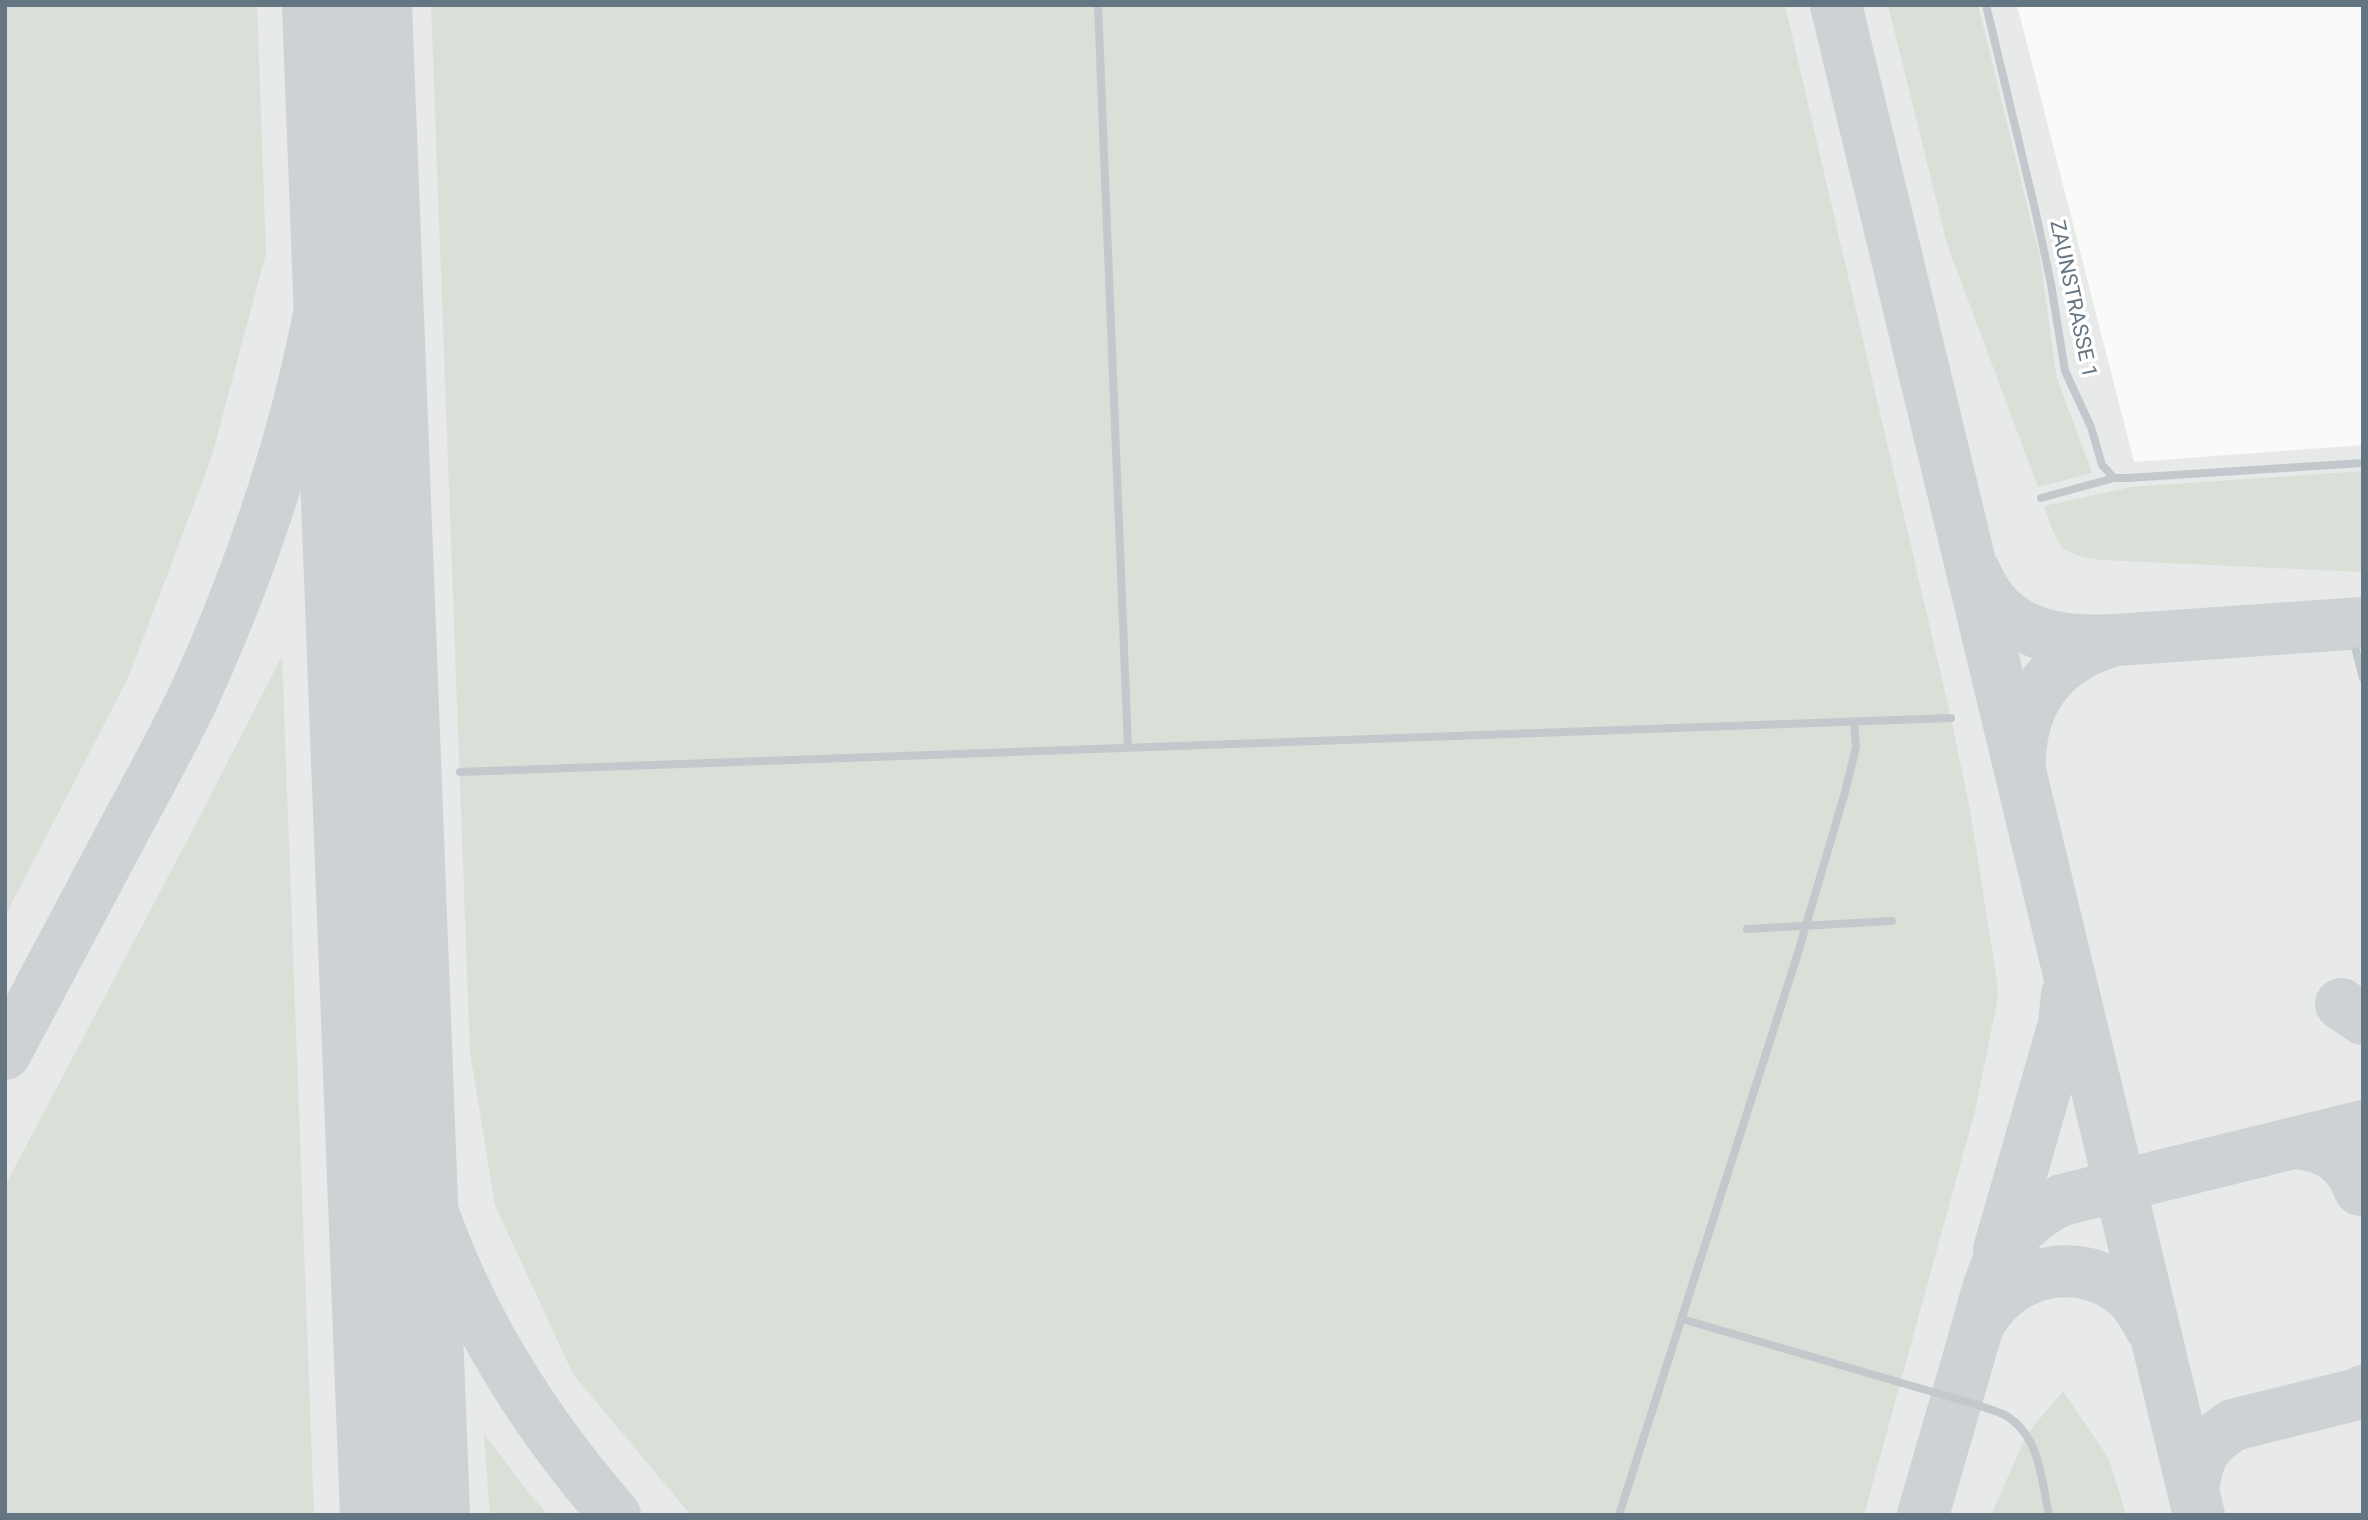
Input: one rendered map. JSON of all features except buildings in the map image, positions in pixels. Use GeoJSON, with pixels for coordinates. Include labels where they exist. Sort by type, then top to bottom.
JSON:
{"type":"FeatureCollection","features":[{"type":"Feature","properties":{"kind":"lane"},"geometry":{"type":"LineString","coordinates":[[1098,5],[1128,747]]}},
{"type":"Feature","properties":{"kind":"lane","name":"ZAUNSTRASSE 1"},"geometry":{"type":"LineString","coordinates":[[1986,5],[2035,209],[2065,371],[2091,427],[2102,465],[2114,478]]}},
{"type":"Feature","properties":{"kind":"lane"},"geometry":{"type":"LineString","coordinates":[[2041,498],[2114,478],[2363,463]]}},
{"type":"Feature","properties":{"kind":"lane"},"geometry":{"type":"LineString","coordinates":[[2356,651],[2363,678]]}},
{"type":"Feature","properties":{"kind":"lane"},"geometry":{"type":"LineString","coordinates":[[460,772],[1951,718]]}},
{"type":"Feature","properties":{"kind":"lane"},"geometry":{"type":"LineString","coordinates":[[1619,1515],[1806,926],[1856,747],[1854,722]]}},
{"type":"Feature","properties":{"kind":"lane"},"geometry":{"type":"LineString","coordinates":[[1747,929],[1892,921]]}},
{"type":"Feature","properties":{"kind":"lane"},"geometry":{"type":"LineString","coordinates":[[1682,1319],[1981,1406],[2010,1417],[2027,1434],[2037,1460],[2049,1515]]}},
{"type":"Feature","properties":{"kind":"shaded area"},"geometry":{"type":"Polygon","coordinates":[[[5,5],[2017,5],[2134,462],[2363,445],[2363,1515],[5,1515],[5,5]]]}},
{"type":"Feature","properties":{"kind":"shaded area"},"geometry":{"type":"Polygon","coordinates":[[[5,5],[257,5],[266,253],[211,459],[128,678],[5,916],[5,5]]]}},
{"type":"Feature","properties":{"kind":"shaded area"},"geometry":{"type":"Polygon","coordinates":[[[431,5],[1785,5],[1951,718],[1970,810],[1998,997],[1975,1111],[1864,1515],[691,1515],[573,1374],[495,1205],[470,1052],[431,5]]]}},
{"type":"Feature","properties":{"kind":"shaded area"},"geometry":{"type":"Polygon","coordinates":[[[1888,5],[1978,5],[2040,258],[2057,379],[2092,473],[2038,487],[1947,244],[1888,5]]]}},
{"type":"Feature","properties":{"kind":"shaded area"},"geometry":{"type":"Polygon","coordinates":[[[2363,471],[2363,572],[2087,558],[2061,546],[2044,506],[2131,487],[2363,471]]]}},
{"type":"Feature","properties":{"kind":"shaded area"},"geometry":{"type":"Polygon","coordinates":[[[282,656],[314,1515],[5,1515],[5,1186],[282,656]]]}},
{"type":"Feature","properties":{"kind":"shaded area"},"geometry":{"type":"Polygon","coordinates":[[[2063,1391],[2109,1459],[2126,1515],[1991,1515],[2027,1434],[2063,1391]]]}},
{"type":"Feature","properties":{"kind":"shaded area"},"geometry":{"type":"Polygon","coordinates":[[[484,1434],[528,1492],[548,1515],[490,1515],[484,1434]]]}},
{"type":"Feature","properties":{"kind":"taxiway"},"geometry":{"type":"LineString","coordinates":[[1836,5],[2199,1515]]}},
{"type":"Feature","properties":{"kind":"taxiway"},"geometry":{"type":"LineString","coordinates":[[5,1054],[193,698],[227,620],[257,540],[283,459],[323,294],[336,211],[348,41]]}},
{"type":"Feature","properties":{"kind":"taxiway"},"geometry":{"type":"LineString","coordinates":[[1976,574],[2000,610],[2034,631],[2073,640],[2116,640],[2076,656],[2047,681],[2028,715],[2022,735],[2020,758]]}},
{"type":"Feature","properties":{"kind":"taxiway"},"geometry":{"type":"LineString","coordinates":[[2116,640],[2363,623]]}},
{"type":"Feature","properties":{"kind":"taxiway"},"geometry":{"type":"LineString","coordinates":[[1999,1250],[2064,1024],[2067,994]]}},
{"type":"Feature","properties":{"kind":"taxiway"},"geometry":{"type":"LineString","coordinates":[[2341,1004],[2363,1019]]}},
{"type":"Feature","properties":{"kind":"taxiway"},"geometry":{"type":"LineString","coordinates":[[385,1012],[405,1117],[424,1186],[442,1238],[464,1288],[516,1383],[546,1428],[615,1515]]}},
{"type":"Feature","properties":{"kind":"taxiway"},"geometry":{"type":"LineString","coordinates":[[1974,1339],[1993,1276],[2011,1241],[2024,1225],[2062,1200],[2363,1126]]}},
{"type":"Feature","properties":{"kind":"taxiway"},"geometry":{"type":"LineString","coordinates":[[2293,1143],[2316,1146],[2334,1155],[2349,1170],[2360,1190]]}},
{"type":"Feature","properties":{"kind":"taxiway"},"geometry":{"type":"LineString","coordinates":[[1923,1515],[1977,1329],[1995,1302],[2011,1288],[2029,1278],[2049,1273],[2070,1271],[2090,1274],[2127,1294],[2138,1306],[2152,1330]]}},
{"type":"Feature","properties":{"kind":"taxiway"},"geometry":{"type":"LineString","coordinates":[[384,1515],[395,1391],[396,1293]]}},
{"type":"Feature","properties":{"kind":"taxiway"},"geometry":{"type":"LineString","coordinates":[[2193,1488],[2204,1451],[2215,1438],[2233,1425],[2363,1391]]}},
{"type":"Feature","properties":{"kind":"runway"},"geometry":{"type":"LineString","coordinates":[[347,5],[405,1515]]}}]}
